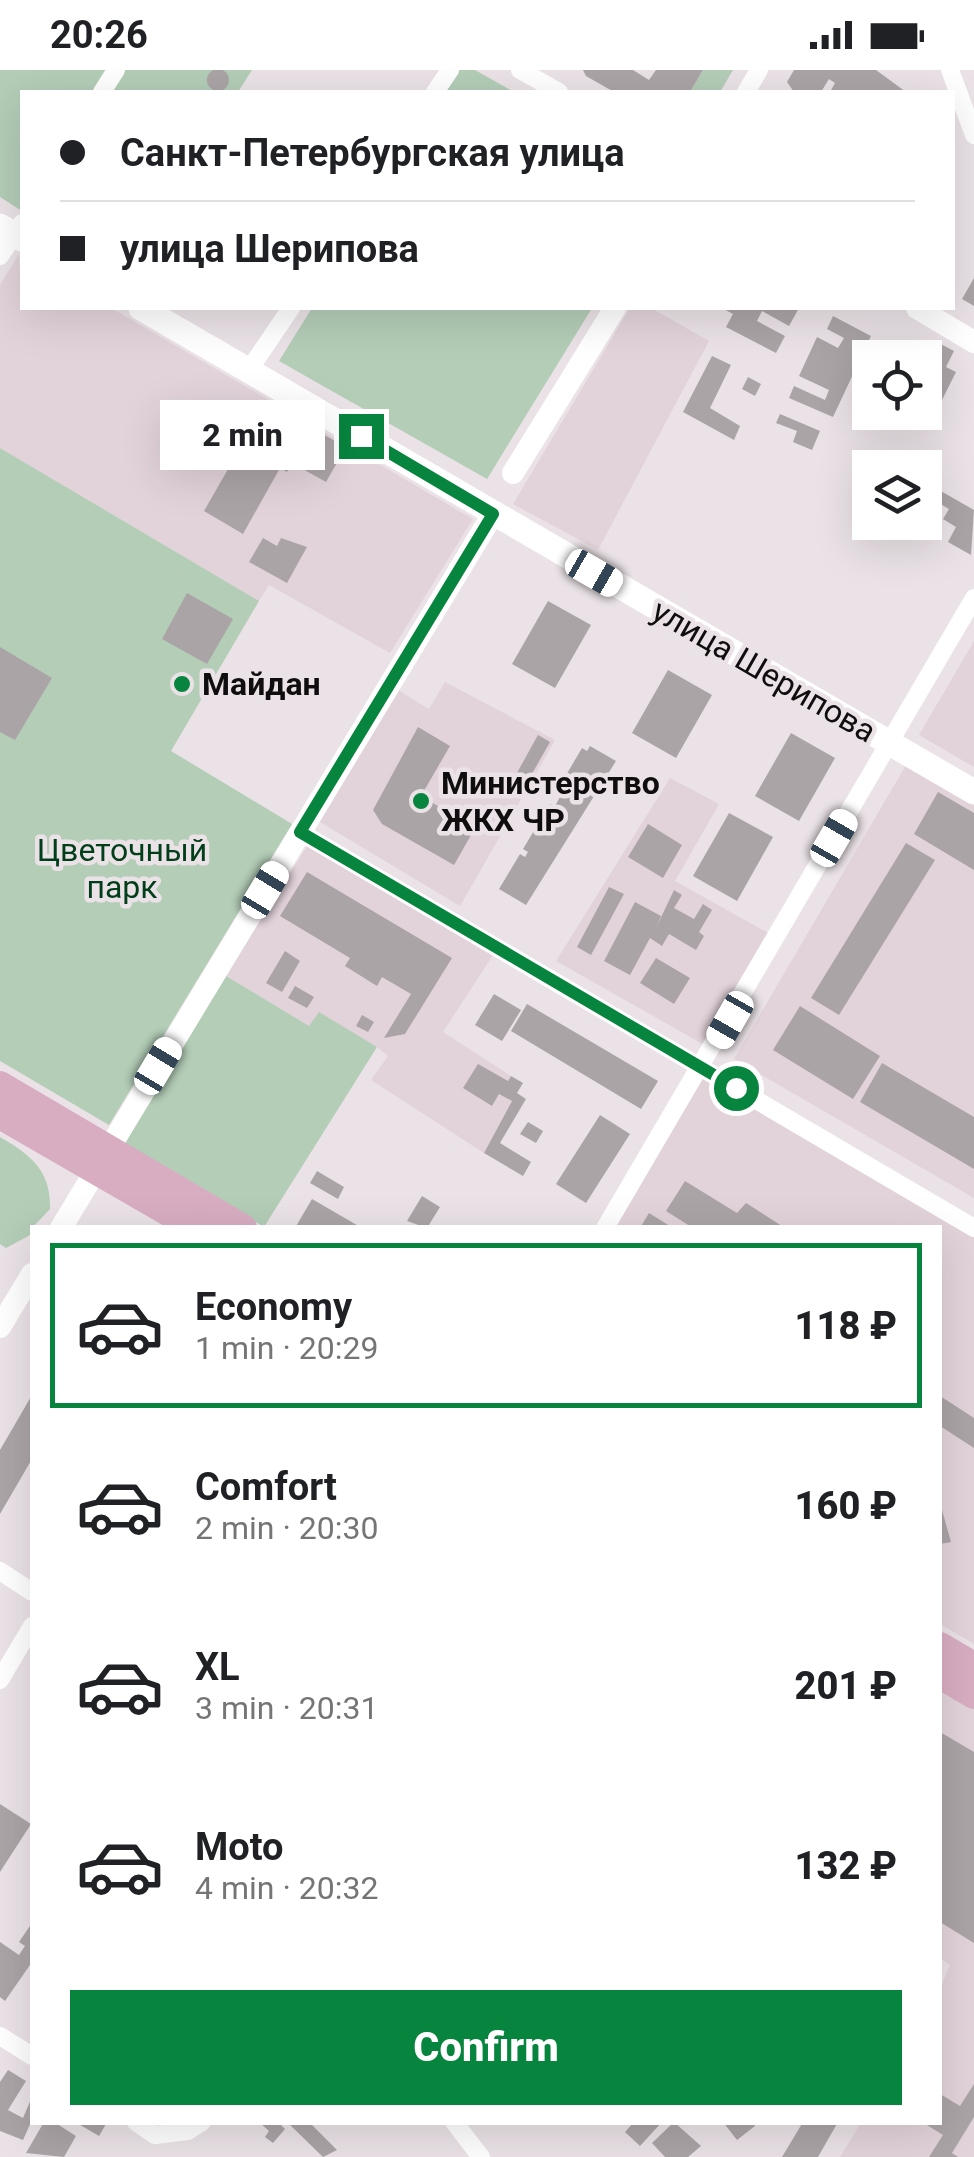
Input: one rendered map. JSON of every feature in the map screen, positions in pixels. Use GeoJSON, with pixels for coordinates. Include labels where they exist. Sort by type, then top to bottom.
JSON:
{"type":"FeatureCollection","features":[{"type":"Feature","properties":{"kind":"main road","name":"улица Шерипова"},"geometry":{"type":"LineString","coordinates":[[144,310],[974,792]]}},
{"type":"Feature","properties":{"kind":"main road"},"geometry":{"type":"LineString","coordinates":[[0,1086],[192,1225]]}},
{"type":"Feature","properties":{"kind":"main road"},"geometry":{"type":"LineString","coordinates":[[0,1114],[103,1158],[237,1225]]}},
{"type":"Feature","properties":{"kind":"main road"},"geometry":{"type":"LineString","coordinates":[[942,1647],[974,1666]]}},
{"type":"Feature","properties":{"kind":"main road"},"geometry":{"type":"LineString","coordinates":[[942,1676],[974,1695]]}},
{"type":"Feature","properties":{"kind":"street"},"geometry":{"type":"LineString","coordinates":[[520,70],[555,90]]}},
{"type":"Feature","properties":{"kind":"street"},"geometry":{"type":"LineString","coordinates":[[950,70],[974,136]]}},
{"type":"Feature","properties":{"kind":"street"},"geometry":{"type":"LineString","coordinates":[[0,256],[15,230]]}},
{"type":"Feature","properties":{"kind":"street"},"geometry":{"type":"LineString","coordinates":[[249,370],[290,310]]}},
{"type":"Feature","properties":{"kind":"street"},"geometry":{"type":"LineString","coordinates":[[513,474],[614,310]]}},
{"type":"Feature","properties":{"kind":"street"},"geometry":{"type":"LineString","coordinates":[[921,310],[974,342]]}},
{"type":"Feature","properties":{"kind":"street"},"geometry":{"type":"LineString","coordinates":[[62,1225],[493,514]]}},
{"type":"Feature","properties":{"kind":"street"},"geometry":{"type":"LineString","coordinates":[[607,1225],[974,598]]}},
{"type":"Feature","properties":{"kind":"street"},"geometry":{"type":"LineString","coordinates":[[300,832],[974,1228]]}},
{"type":"Feature","properties":{"kind":"street"},"geometry":{"type":"LineString","coordinates":[[0,1327],[30,1277]]}},
{"type":"Feature","properties":{"kind":"street"},"geometry":{"type":"LineString","coordinates":[[0,1571],[30,1591]]}},
{"type":"Feature","properties":{"kind":"street"},"geometry":{"type":"LineString","coordinates":[[0,1680],[30,1629]]}},
{"type":"Feature","properties":{"kind":"street"},"geometry":{"type":"LineString","coordinates":[[0,2036],[30,2055]]}},
{"type":"Feature","properties":{"kind":"street"},"geometry":{"type":"LineString","coordinates":[[141,2125],[156,2135],[188,2131],[197,2125]]}},
{"type":"Feature","properties":{"kind":"street"},"geometry":{"type":"LineString","coordinates":[[456,2125],[482,2157]]}},
{"type":"Feature","properties":{"kind":"shaded area"},"geometry":{"type":"Polygon","coordinates":[[[19,254],[20,310],[114,310],[473,519],[390,653],[269,585],[259,601],[0,448],[0,285],[19,254]]]}},
{"type":"Feature","properties":{"kind":"shaded area"},"geometry":{"type":"Polygon","coordinates":[[[629,310],[655,310],[709,341],[598,550],[513,504],[629,310]]]}},
{"type":"Feature","properties":{"kind":"shaded area"},"geometry":{"type":"Polygon","coordinates":[[[974,641],[974,767],[919,735],[974,641]]]}},
{"type":"Feature","properties":{"kind":"shaded area"},"geometry":{"type":"Polygon","coordinates":[[[445,682],[555,740],[460,906],[320,822],[398,690],[429,709],[445,682]]]}},
{"type":"Feature","properties":{"kind":"shaded area"},"geometry":{"type":"Polygon","coordinates":[[[906,765],[974,804],[974,1198],[734,1059],[906,765]]]}},
{"type":"Feature","properties":{"kind":"shaded area"},"geometry":{"type":"Polygon","coordinates":[[[670,778],[719,804],[675,881],[770,934],[708,1047],[556,961],[670,778]]]}},
{"type":"Feature","properties":{"kind":"shaded area"},"geometry":{"type":"Polygon","coordinates":[[[307,846],[493,955],[443,1032],[511,1076],[500,1094],[512,1101],[484,1153],[371,1080],[388,1056],[377,1047],[319,1013],[310,1027],[226,976],[307,846]]]}},
{"type":"Feature","properties":{"kind":"shaded area"},"geometry":{"type":"Polygon","coordinates":[[[694,1074],[974,1236],[974,1644],[942,1625],[942,1225],[600,1225],[694,1074]]]}},
{"type":"Feature","properties":{"kind":"shaded area"},"geometry":{"type":"Polygon","coordinates":[[[942,1685],[974,1705],[974,2157],[840,2157],[860,2125],[942,2125],[942,1984],[950,1965],[942,1959],[942,1685]]]}},
{"type":"Feature","properties":{"kind":"green space"},"geometry":{"type":"Polygon","coordinates":[[[0,70],[252,70],[239,90],[20,90],[20,210],[0,197],[0,70]]]}},
{"type":"Feature","properties":{"kind":"green space"},"geometry":{"type":"Polygon","coordinates":[[[459,70],[475,70],[510,90],[446,90],[459,70]]]}},
{"type":"Feature","properties":{"kind":"green space"},"geometry":{"type":"Polygon","coordinates":[[[703,70],[733,70],[721,90],[691,90],[703,70]]]}},
{"type":"Feature","properties":{"kind":"green space"},"geometry":{"type":"Polygon","coordinates":[[[311,310],[591,310],[487,479],[279,361],[311,310]]]}},
{"type":"Feature","properties":{"kind":"green space","name":"Цветочный парк"},"geometry":{"type":"Polygon","coordinates":[[[0,448],[259,601],[171,751],[292,824],[109,1125],[0,1061],[0,448]]]}},
{"type":"Feature","properties":{"kind":"green space"},"geometry":{"type":"Polygon","coordinates":[[[226,976],[309,1026],[319,1012],[377,1047],[265,1225],[124,1144],[226,976]]]}},
{"type":"Feature","properties":{"kind":"green space"},"geometry":{"type":"Polygon","coordinates":[[[0,1137],[38,1166],[47,1185],[50,1209],[35,1225],[30,1225],[30,1235],[6,1248],[0,1244],[0,1137]]]}},
{"type":"Feature","properties":{"kind":"building"},"geometry":{"type":"Polygon","coordinates":[[[214,69],[222,69],[229,76],[229,84],[223,90],[213,90],[207,84],[207,76],[214,69]]]}},
{"type":"Feature","properties":{"kind":"building"},"geometry":{"type":"Polygon","coordinates":[[[583,70],[633,70],[649,80],[656,70],[703,70],[691,90],[610,90],[586,76],[583,70]]]}},
{"type":"Feature","properties":{"kind":"building"},"geometry":{"type":"Polygon","coordinates":[[[794,70],[876,70],[903,90],[831,90],[835,83],[829,79],[822,90],[793,90],[787,82],[794,70]]]}},
{"type":"Feature","properties":{"kind":"building"},"geometry":{"type":"Polygon","coordinates":[[[974,278],[974,306],[962,299],[974,278]]]}},
{"type":"Feature","properties":{"kind":"building"},"geometry":{"type":"Polygon","coordinates":[[[726,310],[798,310],[789,326],[762,311],[757,321],[785,336],[776,353],[726,327],[733,314],[726,310]]]}},
{"type":"Feature","properties":{"kind":"building"},"geometry":{"type":"Polygon","coordinates":[[[833,316],[871,336],[869,340],[852,340],[852,376],[833,417],[789,398],[794,386],[825,400],[829,390],[799,376],[817,337],[838,348],[844,338],[827,329],[833,316]]]}},
{"type":"Feature","properties":{"kind":"building"},"geometry":{"type":"Polygon","coordinates":[[[942,345],[954,351],[946,367],[956,372],[942,400],[942,345]]]}},
{"type":"Feature","properties":{"kind":"building"},"geometry":{"type":"Polygon","coordinates":[[[712,356],[731,365],[710,408],[740,426],[734,440],[683,412],[712,356]]]}},
{"type":"Feature","properties":{"kind":"building"},"geometry":{"type":"Polygon","coordinates":[[[748,377],[761,384],[755,396],[742,389],[748,377]]]}},
{"type":"Feature","properties":{"kind":"building"},"geometry":{"type":"Polygon","coordinates":[[[780,414],[820,431],[812,450],[793,442],[797,431],[776,423],[780,414]]]}},
{"type":"Feature","properties":{"kind":"building"},"geometry":{"type":"Polygon","coordinates":[[[290,424],[306,434],[310,427],[346,447],[326,482],[292,463],[287,472],[280,468],[243,534],[204,511],[243,443],[254,450],[259,441],[255,438],[266,428],[290,424]]]}},
{"type":"Feature","properties":{"kind":"building"},"geometry":{"type":"Polygon","coordinates":[[[942,492],[974,510],[971,555],[948,542],[956,527],[943,519],[949,509],[942,505],[942,492]]]}},
{"type":"Feature","properties":{"kind":"building"},"geometry":{"type":"Polygon","coordinates":[[[263,538],[277,546],[281,538],[307,547],[287,583],[249,562],[263,538]]]}},
{"type":"Feature","properties":{"kind":"building"},"geometry":{"type":"Polygon","coordinates":[[[187,593],[233,619],[207,664],[162,639],[187,593]]]}},
{"type":"Feature","properties":{"kind":"building"},"geometry":{"type":"Polygon","coordinates":[[[548,601],[591,625],[555,688],[512,664],[548,601]]]}},
{"type":"Feature","properties":{"kind":"building"},"geometry":{"type":"Polygon","coordinates":[[[0,647],[52,678],[15,740],[0,732],[0,647]]]}},
{"type":"Feature","properties":{"kind":"building"},"geometry":{"type":"Polygon","coordinates":[[[668,670],[712,695],[676,758],[632,733],[668,670]]]}},
{"type":"Feature","properties":{"kind":"building"},"geometry":{"type":"Polygon","coordinates":[[[418,727],[450,746],[421,796],[475,828],[454,865],[382,824],[373,810],[418,727]]]}},
{"type":"Feature","properties":{"kind":"building"},"geometry":{"type":"Polygon","coordinates":[[[791,733],[835,758],[799,821],[755,796],[791,733]]]}},
{"type":"Feature","properties":{"kind":"building"},"geometry":{"type":"Polygon","coordinates":[[[538,735],[550,742],[520,795],[508,789],[538,735]]]}},
{"type":"Feature","properties":{"kind":"building"},"geometry":{"type":"Polygon","coordinates":[[[590,746],[616,761],[526,905],[499,889],[520,854],[525,857],[528,852],[523,849],[550,804],[555,806],[560,797],[555,794],[582,748],[587,751],[590,746]]]}},
{"type":"Feature","properties":{"kind":"building"},"geometry":{"type":"Polygon","coordinates":[[[938,792],[974,813],[974,870],[914,834],[938,792]]]}},
{"type":"Feature","properties":{"kind":"building"},"geometry":{"type":"Polygon","coordinates":[[[729,813],[773,837],[737,901],[693,876],[729,813]]]}},
{"type":"Feature","properties":{"kind":"building"},"geometry":{"type":"Polygon","coordinates":[[[648,824],[682,845],[663,878],[628,857],[648,824]]]}},
{"type":"Feature","properties":{"kind":"building"},"geometry":{"type":"Polygon","coordinates":[[[906,843],[935,860],[839,1015],[811,998],[906,843]]]}},
{"type":"Feature","properties":{"kind":"building"},"geometry":{"type":"Polygon","coordinates":[[[307,872],[452,958],[405,1034],[384,1038],[411,994],[382,977],[377,986],[345,966],[350,958],[280,916],[307,872]]]}},
{"type":"Feature","properties":{"kind":"building"},"geometry":{"type":"Polygon","coordinates":[[[609,887],[624,894],[591,955],[577,947],[609,887]]]}},
{"type":"Feature","properties":{"kind":"building"},"geometry":{"type":"Polygon","coordinates":[[[674,890],[682,895],[674,908],[694,919],[703,904],[712,910],[699,932],[704,936],[696,950],[669,934],[662,946],[650,938],[630,975],[604,961],[635,902],[661,916],[656,928],[674,890]]]}},
{"type":"Feature","properties":{"kind":"building"},"geometry":{"type":"Polygon","coordinates":[[[285,951],[300,961],[282,992],[266,983],[285,951]]]}},
{"type":"Feature","properties":{"kind":"building"},"geometry":{"type":"Polygon","coordinates":[[[656,958],[690,978],[674,1004],[640,983],[656,958]]]}},
{"type":"Feature","properties":{"kind":"building"},"geometry":{"type":"Polygon","coordinates":[[[295,986],[314,997],[307,1008],[288,998],[295,986]]]}},
{"type":"Feature","properties":{"kind":"building"},"geometry":{"type":"Polygon","coordinates":[[[494,994],[521,1010],[502,1041],[475,1025],[494,994]]]}},
{"type":"Feature","properties":{"kind":"building"},"geometry":{"type":"Polygon","coordinates":[[[527,1004],[658,1081],[641,1109],[511,1031],[527,1004]]]}},
{"type":"Feature","properties":{"kind":"building"},"geometry":{"type":"Polygon","coordinates":[[[800,1006],[880,1056],[853,1099],[773,1050],[800,1006]]]}},
{"type":"Feature","properties":{"kind":"building"},"geometry":{"type":"Polygon","coordinates":[[[362,1015],[374,1022],[368,1032],[356,1026],[362,1015]]]}},
{"type":"Feature","properties":{"kind":"building"},"geometry":{"type":"Polygon","coordinates":[[[882,1063],[974,1117],[974,1169],[860,1102],[882,1063]]]}},
{"type":"Feature","properties":{"kind":"building"},"geometry":{"type":"Polygon","coordinates":[[[478,1064],[508,1081],[511,1076],[523,1083],[517,1093],[526,1099],[500,1143],[531,1162],[523,1176],[484,1153],[512,1101],[499,1094],[492,1106],[463,1088],[478,1064]]]}},
{"type":"Feature","properties":{"kind":"building"},"geometry":{"type":"Polygon","coordinates":[[[600,1115],[630,1134],[586,1203],[556,1184],[600,1115]]]}},
{"type":"Feature","properties":{"kind":"building"},"geometry":{"type":"Polygon","coordinates":[[[528,1122],[543,1131],[536,1143],[520,1134],[528,1122]]]}},
{"type":"Feature","properties":{"kind":"building"},"geometry":{"type":"Polygon","coordinates":[[[317,1171],[344,1187],[338,1199],[310,1183],[317,1171]]]}},
{"type":"Feature","properties":{"kind":"building"},"geometry":{"type":"Polygon","coordinates":[[[685,1181],[737,1213],[746,1203],[780,1225],[688,1225],[666,1211],[685,1181]]]}},
{"type":"Feature","properties":{"kind":"building"},"geometry":{"type":"Polygon","coordinates":[[[422,1196],[440,1207],[429,1225],[407,1221],[422,1196]]]}},
{"type":"Feature","properties":{"kind":"building"},"geometry":{"type":"Polygon","coordinates":[[[312,1199],[357,1225],[297,1225],[312,1199]]]}},
{"type":"Feature","properties":{"kind":"building"},"geometry":{"type":"Polygon","coordinates":[[[649,1213],[668,1225],[642,1225],[649,1213]]]}},
{"type":"Feature","properties":{"kind":"building"},"geometry":{"type":"Polygon","coordinates":[[[942,1397],[974,1418],[974,1448],[942,1427],[942,1397]]]}},
{"type":"Feature","properties":{"kind":"building"},"geometry":{"type":"Polygon","coordinates":[[[30,1398],[30,1462],[0,1514],[0,1450],[30,1398]]]}},
{"type":"Feature","properties":{"kind":"building"},"geometry":{"type":"Polygon","coordinates":[[[942,1510],[951,1542],[942,1544],[942,1510]]]}},
{"type":"Feature","properties":{"kind":"building"},"geometry":{"type":"Polygon","coordinates":[[[942,1733],[974,1752],[974,1943],[942,1923],[942,1733]]]}},
{"type":"Feature","properties":{"kind":"building"},"geometry":{"type":"Polygon","coordinates":[[[0,1804],[30,1826],[0,1872],[0,1804]]]}},
{"type":"Feature","properties":{"kind":"building"},"geometry":{"type":"Polygon","coordinates":[[[30,1926],[30,1965],[5,2001],[0,1997],[0,1942],[19,1955],[25,1946],[19,1942],[30,1926]]]}},
{"type":"Feature","properties":{"kind":"building"},"geometry":{"type":"Polygon","coordinates":[[[8,2070],[26,2081],[8,2110],[23,2118],[30,2102],[30,2124],[23,2140],[0,2131],[0,2082],[8,2070]]]}},
{"type":"Feature","properties":{"kind":"building"},"geometry":{"type":"Polygon","coordinates":[[[974,2084],[974,2117],[952,2153],[958,2157],[929,2157],[943,2135],[927,2125],[942,2125],[942,2095],[960,2106],[974,2084]]]}},
{"type":"Feature","properties":{"kind":"building"},"geometry":{"type":"Polygon","coordinates":[[[42,2125],[59,2125],[76,2136],[64,2157],[26,2153],[42,2125]]]}},
{"type":"Feature","properties":{"kind":"building"},"geometry":{"type":"Polygon","coordinates":[[[80,2125],[105,2125],[99,2136],[80,2125]]]}},
{"type":"Feature","properties":{"kind":"building"},"geometry":{"type":"Polygon","coordinates":[[[262,2125],[281,2125],[285,2129],[273,2143],[265,2137],[269,2131],[262,2125]]]}},
{"type":"Feature","properties":{"kind":"building"},"geometry":{"type":"Polygon","coordinates":[[[290,2125],[312,2125],[337,2150],[323,2157],[290,2125]]]}},
{"type":"Feature","properties":{"kind":"building"},"geometry":{"type":"Polygon","coordinates":[[[631,2125],[659,2125],[640,2146],[625,2132],[631,2125]]]}},
{"type":"Feature","properties":{"kind":"building"},"geometry":{"type":"Polygon","coordinates":[[[671,2125],[677,2125],[701,2146],[688,2157],[665,2157],[652,2143],[671,2125]]]}},
{"type":"Feature","properties":{"kind":"building"},"geometry":{"type":"Polygon","coordinates":[[[725,2125],[754,2125],[755,2126],[737,2140],[725,2125]]]}},
{"type":"Feature","properties":{"kind":"building"},"geometry":{"type":"Polygon","coordinates":[[[801,2125],[836,2125],[818,2157],[782,2157],[801,2125]]]}},
{"type":"Feature","properties":{"kind":"place","name":"Майдан"},"geometry":{"type":"Point","coordinates":[182,684]}},
{"type":"Feature","properties":{"kind":"place","name":"Министерство ЖКХ ЧР"},"geometry":{"type":"Point","coordinates":[421,801]}},
{"type":"Feature","properties":{"kind":"route"},"geometry":{"type":"LineString","coordinates":[[361,436],[493,514],[300,832],[736,1088]]}}]}
